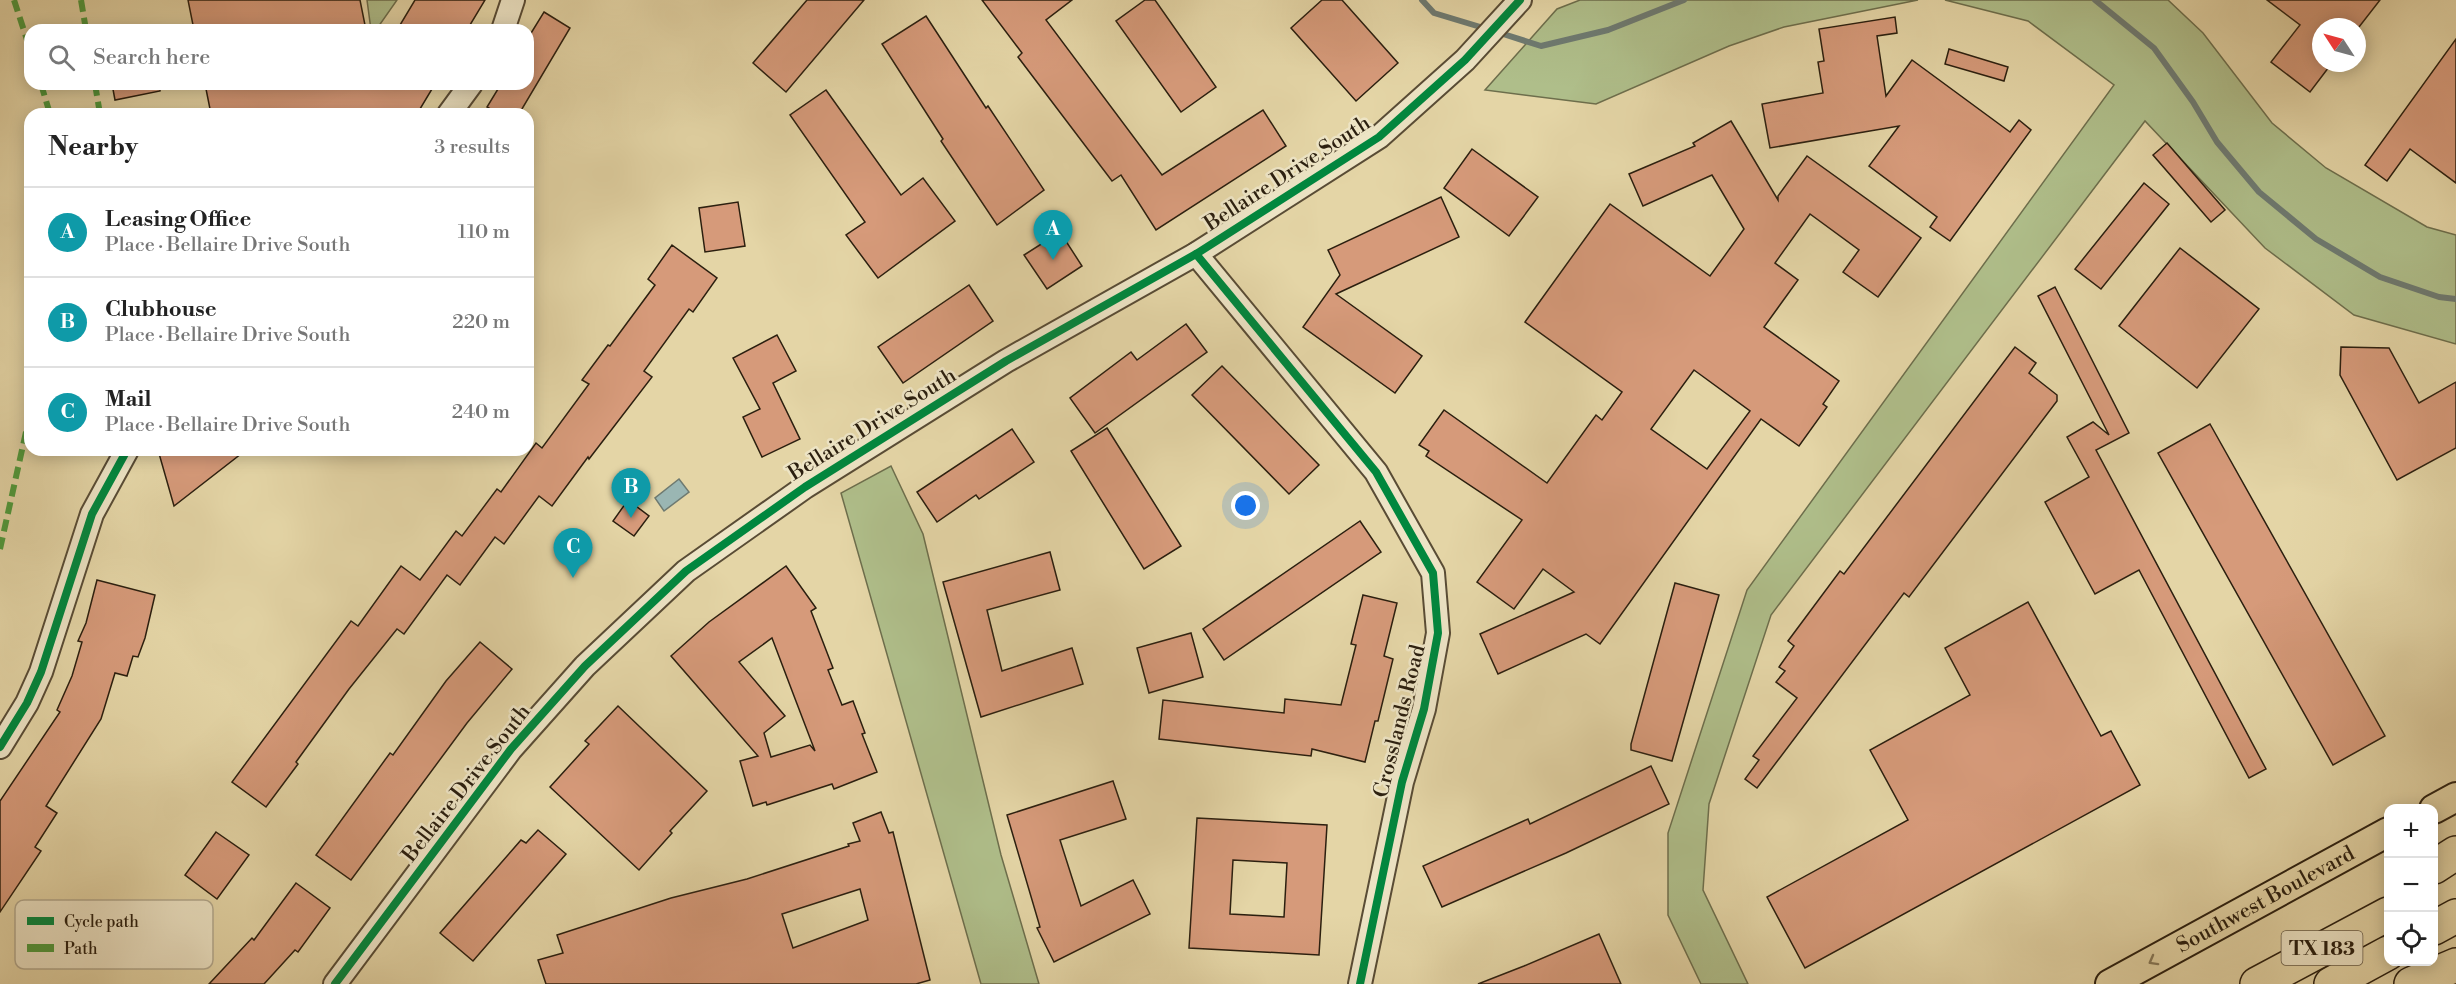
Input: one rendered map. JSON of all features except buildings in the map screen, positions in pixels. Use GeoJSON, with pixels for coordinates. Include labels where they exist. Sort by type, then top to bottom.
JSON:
{"type":"FeatureCollection","features":[{"type":"Feature","properties":{"kind":"highway"},"geometry":{"type":"LineString","coordinates":[[2438,864],[2456,853]]}},
{"type":"Feature","properties":{"kind":"highway"},"geometry":{"type":"LineString","coordinates":[[2438,887],[2456,878]]}},
{"type":"Feature","properties":{"kind":"highway"},"geometry":{"type":"LineString","coordinates":[[2299,961],[2332,930],[2384,897]]}},
{"type":"Feature","properties":{"kind":"highway","name":"TX 183"},"geometry":{"type":"LineString","coordinates":[[2257,984],[2384,916]]}},
{"type":"Feature","properties":{"kind":"highway"},"geometry":{"type":"LineString","coordinates":[[2438,925],[2456,916]]}},
{"type":"Feature","properties":{"kind":"highway","name":"TX 183"},"geometry":{"type":"LineString","coordinates":[[2331,984],[2384,955]]}},
{"type":"Feature","properties":{"kind":"highway"},"geometry":{"type":"LineString","coordinates":[[2411,984],[2456,965]]}},
{"type":"Feature","properties":{"kind":"main road"},"geometry":{"type":"LineString","coordinates":[[2438,806],[2456,797]]}},
{"type":"Feature","properties":{"kind":"main road","name":"Southwest Boulevard"},"geometry":{"type":"LineString","coordinates":[[2110,984],[2384,834]]}},
{"type":"Feature","properties":{"kind":"street"},"geometry":{"type":"LineString","coordinates":[[505,24],[513,0]]}},
{"type":"Feature","properties":{"kind":"street","name":"Bellaire Drive South"},"geometry":{"type":"LineString","coordinates":[[335,984],[511,749],[585,666],[686,571],[806,487],[1006,361],[1196,254],[1379,136],[1465,60],[1520,0]]}},
{"type":"Feature","properties":{"kind":"street"},"geometry":{"type":"LineString","coordinates":[[453,108],[467,90]]}},
{"type":"Feature","properties":{"kind":"street","name":"Crosslands Road"},"geometry":{"type":"LineString","coordinates":[[1196,254],[1376,472],[1433,573],[1438,633],[1424,709],[1401,782],[1360,984]]}},
{"type":"Feature","properties":{"kind":"street"},"geometry":{"type":"LineString","coordinates":[[0,747],[27,703],[41,672],[92,514],[124,456]]}},
{"type":"Feature","properties":{"kind":"green space"},"geometry":{"type":"Polygon","coordinates":[[[367,0],[397,0],[380,24],[370,24],[367,0]]]}},
{"type":"Feature","properties":{"kind":"green space"},"geometry":{"type":"Polygon","coordinates":[[[1580,0],[1918,0],[1784,27],[1729,46],[1596,104],[1485,90],[1557,9],[1580,0]]]}},
{"type":"Feature","properties":{"kind":"green space"},"geometry":{"type":"Polygon","coordinates":[[[1945,0],[2168,0],[2203,33],[2272,123],[2326,168],[2427,227],[2456,235],[2456,344],[2354,315],[2265,248],[2145,121],[1771,615],[1709,804],[1703,890],[1748,984],[1701,984],[1668,915],[1668,833],[1747,590],[2114,85],[2028,21],[1945,0]]]}},
{"type":"Feature","properties":{"kind":"green space"},"geometry":{"type":"Polygon","coordinates":[[[891,466],[923,534],[1001,855],[1039,984],[981,984],[841,493],[891,466]]]}},
{"type":"Feature","properties":{"kind":"water"},"geometry":{"type":"Polygon","coordinates":[[[679,479],[689,492],[664,511],[655,498],[679,479]]]}},
{"type":"Feature","properties":{"kind":"waterway"},"geometry":{"type":"LineString","coordinates":[[1422,0],[1434,13],[1487,29]]}},
{"type":"Feature","properties":{"kind":"waterway"},"geometry":{"type":"LineString","coordinates":[[1497,32],[1541,46],[1608,30],[1684,0]]}},
{"type":"Feature","properties":{"kind":"waterway"},"geometry":{"type":"LineString","coordinates":[[2095,0],[2154,48],[2193,102],[2217,142],[2259,192],[2316,239],[2380,277],[2439,297],[2456,299]]}},
{"type":"Feature","properties":{"kind":"marked path"},"geometry":{"type":"LineString","coordinates":[[14,0],[24,31]]}},
{"type":"Feature","properties":{"kind":"marked path"},"geometry":{"type":"LineString","coordinates":[[81,0],[85,24]]}},
{"type":"Feature","properties":{"kind":"marked path"},"geometry":{"type":"LineString","coordinates":[[43,90],[48,108]]}},
{"type":"Feature","properties":{"kind":"marked path"},"geometry":{"type":"LineString","coordinates":[[96,90],[99,108]]}},
{"type":"Feature","properties":{"kind":"marked path"},"geometry":{"type":"LineString","coordinates":[[0,549],[24,441]]}},
{"type":"Feature","properties":{"kind":"cycle path"},"geometry":{"type":"LineString","coordinates":[[335,984],[511,749],[585,666],[686,571],[805,487],[1006,361],[1196,254],[1379,137],[1465,60],[1520,0]]}},
{"type":"Feature","properties":{"kind":"cycle path"},"geometry":{"type":"LineString","coordinates":[[1196,254],[1376,472],[1433,573],[1438,633],[1424,709],[1402,782],[1360,984]]}},
{"type":"Feature","properties":{"kind":"cycle path"},"geometry":{"type":"LineString","coordinates":[[0,747],[27,703],[41,672],[92,514],[124,456]]}},
{"type":"Feature","properties":{"kind":"place","name":"Leasing Office"},"geometry":{"type":"Point","coordinates":[1053,260]}},
{"type":"Feature","properties":{"kind":"place","name":"Clubhouse"},"geometry":{"type":"Point","coordinates":[631,518]}},
{"type":"Feature","properties":{"kind":"place","name":"Mail"},"geometry":{"type":"Point","coordinates":[573,578]}}]}
